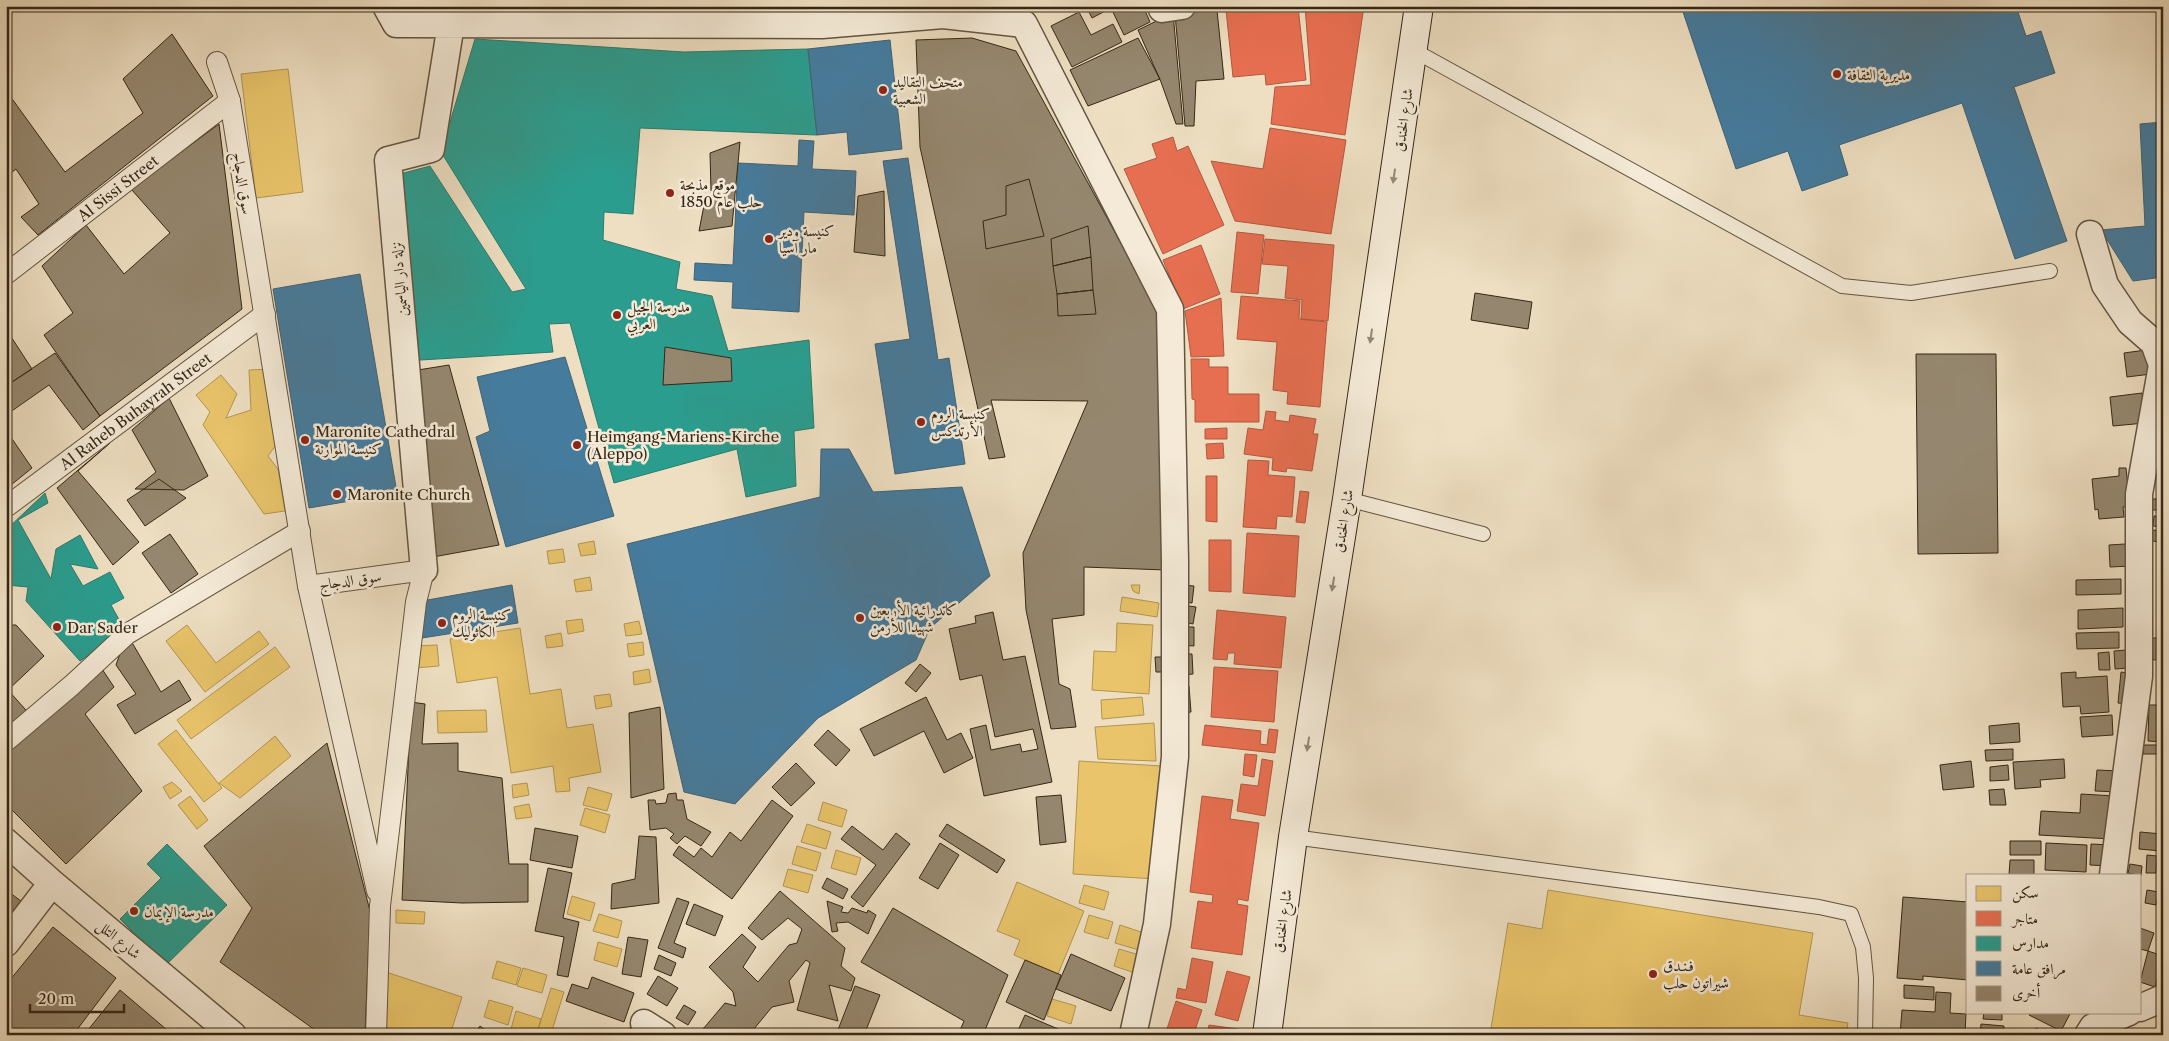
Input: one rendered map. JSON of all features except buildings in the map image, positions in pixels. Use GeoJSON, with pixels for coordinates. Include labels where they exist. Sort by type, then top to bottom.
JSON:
{"type":"FeatureCollection","features":[{"type":"Feature","properties":{"kind":"main road","name":"شارع الخندق"},"geometry":{"type":"LineString","coordinates":[[1267,1035],[1293,837],[1346,500],[1419,6]]}},
{"type":"Feature","properties":{"kind":"street"},"geometry":{"type":"LineString","coordinates":[[386,6],[396,24],[822,25],[937,11],[1024,24],[1170,309],[1175,560],[1175,757],[1157,924],[1133,1035]]}},
{"type":"Feature","properties":{"kind":"street"},"geometry":{"type":"LineString","coordinates":[[822,25],[854,6]]}},
{"type":"Feature","properties":{"kind":"street","name":"نزلة دار الياسمين"},"geometry":{"type":"LineString","coordinates":[[424,570],[388,160],[431,149],[452,24]]}},
{"type":"Feature","properties":{"kind":"street","name":"سوق الدجاج"},"geometry":{"type":"LineString","coordinates":[[217,62],[230,101],[308,586],[424,570]]}},
{"type":"Feature","properties":{"kind":"street","name":"Al Sissi Street"},"geometry":{"type":"LineString","coordinates":[[6,274],[230,101]]}},
{"type":"Feature","properties":{"kind":"street"},"geometry":{"type":"LineString","coordinates":[[2090,234],[2106,285],[2130,322],[2154,343],[2162,365],[2139,494],[2139,676],[2113,874]]}},
{"type":"Feature","properties":{"kind":"street","name":"Al Raheb Buhayrah Street"},"geometry":{"type":"LineString","coordinates":[[6,507],[265,314]]}},
{"type":"Feature","properties":{"kind":"street"},"geometry":{"type":"LineString","coordinates":[[6,740],[72,685],[127,634],[300,531]]}},
{"type":"Feature","properties":{"kind":"street"},"geometry":{"type":"LineString","coordinates":[[376,1035],[380,906],[416,602],[424,570]]}},
{"type":"Feature","properties":{"kind":"street"},"geometry":{"type":"LineString","coordinates":[[308,586],[380,906]]}},
{"type":"Feature","properties":{"kind":"street","name":"شارع التلل"},"geometry":{"type":"LineString","coordinates":[[6,842],[233,1035]]}},
{"type":"Feature","properties":{"kind":"street"},"geometry":{"type":"LineString","coordinates":[[6,943],[52,883]]}},
{"type":"Feature","properties":{"kind":"street"},"geometry":{"type":"LineString","coordinates":[[2142,1007],[2163,998]]}},
{"type":"Feature","properties":{"kind":"street"},"geometry":{"type":"LineString","coordinates":[[2092,1025],[2123,1014]]}},
{"type":"Feature","properties":{"kind":"lane"},"geometry":{"type":"LineString","coordinates":[[1413,50],[1842,286],[1911,293],[2050,271]]}},
{"type":"Feature","properties":{"kind":"lane"},"geometry":{"type":"LineString","coordinates":[[1346,500],[1483,534]]}},
{"type":"Feature","properties":{"kind":"lane"},"geometry":{"type":"LineString","coordinates":[[1293,837],[1810,906],[1851,914],[1863,947],[1866,978],[1865,1035]]}},
{"type":"Feature","properties":{"kind":"place","name":"مديرية الثقافة"},"geometry":{"type":"Point","coordinates":[1837,74]}},
{"type":"Feature","properties":{"kind":"place","name":"متحف التقاليد الشعبية"},"geometry":{"type":"Point","coordinates":[883,90]}},
{"type":"Feature","properties":{"kind":"place","name":"موقع مذبحة حلب عام 1850"},"geometry":{"type":"Point","coordinates":[670,193]}},
{"type":"Feature","properties":{"kind":"place","name":"كنيسة ودير مار آسيا"},"geometry":{"type":"Point","coordinates":[769,239]}},
{"type":"Feature","properties":{"kind":"place","name":"مدرسة الجيل العربي"},"geometry":{"type":"Point","coordinates":[617,315]}},
{"type":"Feature","properties":{"kind":"place","name":"كنيسة الروم الأرتدكس"},"geometry":{"type":"Point","coordinates":[921,422]}},
{"type":"Feature","properties":{"kind":"place","name":"Maronite Cathedral كنيسة الموارنة"},"geometry":{"type":"Point","coordinates":[305,440]}},
{"type":"Feature","properties":{"kind":"place","name":"Heimgang-Mariens-Kirche (Aleppo)"},"geometry":{"type":"Point","coordinates":[577,445]}},
{"type":"Feature","properties":{"kind":"place","name":"Maronite Church"},"geometry":{"type":"Point","coordinates":[337,494]}},
{"type":"Feature","properties":{"kind":"place","name":"كاتدرائية الأربعين شهيدا للأرمن"},"geometry":{"type":"Point","coordinates":[860,618]}},
{"type":"Feature","properties":{"kind":"place","name":"كنيسة الروم الكاثوليك"},"geometry":{"type":"Point","coordinates":[442,623]}},
{"type":"Feature","properties":{"kind":"place","name":"Dar Sader"},"geometry":{"type":"Point","coordinates":[57,627]}},
{"type":"Feature","properties":{"kind":"place","name":"مدرسة الإيمان"},"geometry":{"type":"Point","coordinates":[134,911]}},
{"type":"Feature","properties":{"kind":"place","name":"فـنـدق شيراتون حلب"},"geometry":{"type":"Point","coordinates":[1653,974]}}]}
